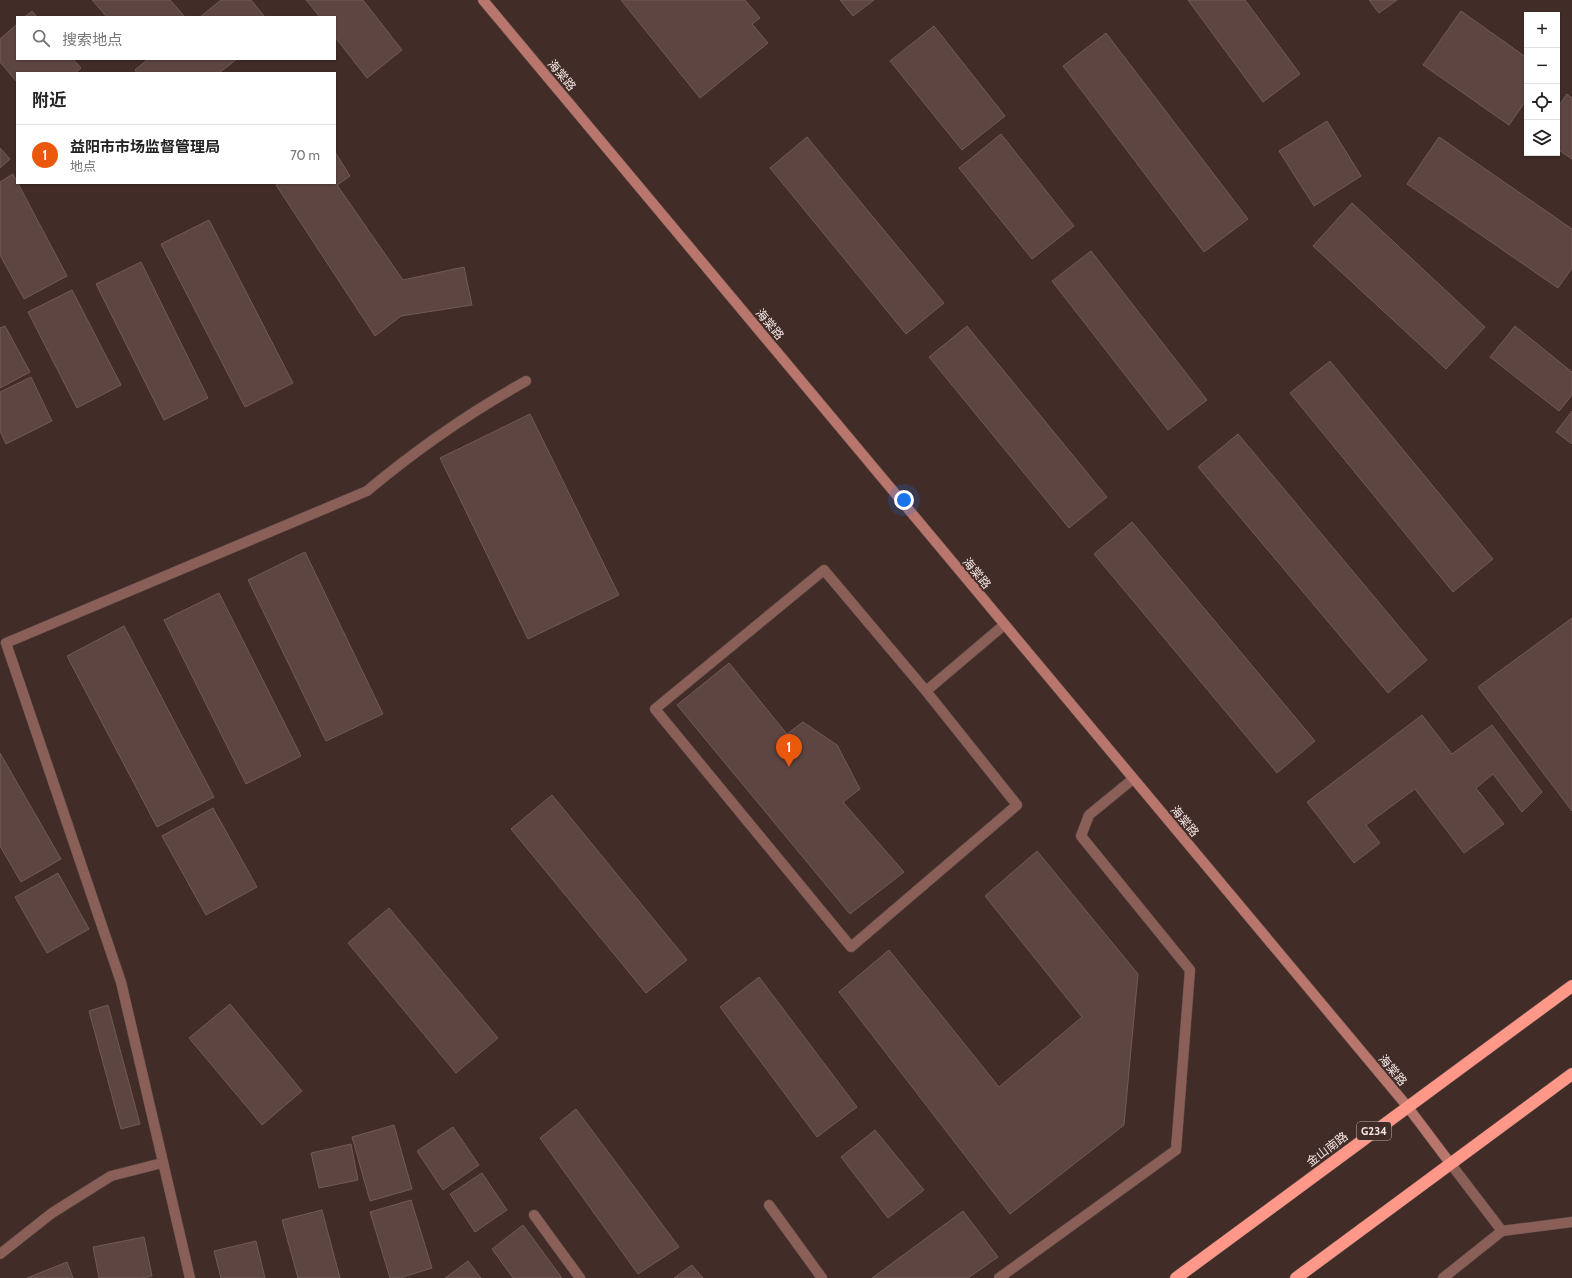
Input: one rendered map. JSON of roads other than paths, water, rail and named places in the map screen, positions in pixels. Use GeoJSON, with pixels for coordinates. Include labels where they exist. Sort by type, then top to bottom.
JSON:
{"type":"FeatureCollection","features":[{"type":"Feature","properties":{"kind":"highway","name":"金山南路"},"geometry":{"type":"LineString","coordinates":[[1176,1278],[1407,1106],[1572,986]]}},
{"type":"Feature","properties":{"kind":"highway"},"geometry":{"type":"LineString","coordinates":[[1296,1278],[1572,1074]]}},
{"type":"Feature","properties":{"kind":"street","name":"海棠路"},"geometry":{"type":"LineString","coordinates":[[482,0],[1407,1106],[1450,1163]]}},
{"type":"Feature","properties":{"kind":"street"},"geometry":{"type":"LineString","coordinates":[[190,1278],[121,982],[6,642],[367,491],[399,464],[478,408],[526,382]]}},
{"type":"Feature","properties":{"kind":"street"},"geometry":{"type":"LineString","coordinates":[[824,570],[926,691],[1017,805],[851,947],[655,708],[824,570]]}},
{"type":"Feature","properties":{"kind":"street"},"geometry":{"type":"LineString","coordinates":[[926,691],[1004,625]]}},
{"type":"Feature","properties":{"kind":"street"},"geometry":{"type":"LineString","coordinates":[[999,1278],[1176,1150],[1190,970],[1081,836],[1089,815],[1133,779]]}},
{"type":"Feature","properties":{"kind":"street"},"geometry":{"type":"LineString","coordinates":[[0,1254],[52,1213],[111,1176],[162,1163]]}},
{"type":"Feature","properties":{"kind":"street"},"geometry":{"type":"LineString","coordinates":[[1450,1163],[1502,1231]]}},
{"type":"Feature","properties":{"kind":"street"},"geometry":{"type":"LineString","coordinates":[[769,1205],[822,1278]]}},
{"type":"Feature","properties":{"kind":"street"},"geometry":{"type":"LineString","coordinates":[[534,1215],[580,1278]]}},
{"type":"Feature","properties":{"kind":"street"},"geometry":{"type":"LineString","coordinates":[[1443,1278],[1502,1231],[1572,1222]]}},
{"type":"Feature","properties":{"kind":"place","name":"益阳市市场监督管理局"},"geometry":{"type":"Point","coordinates":[789,767]}}]}
